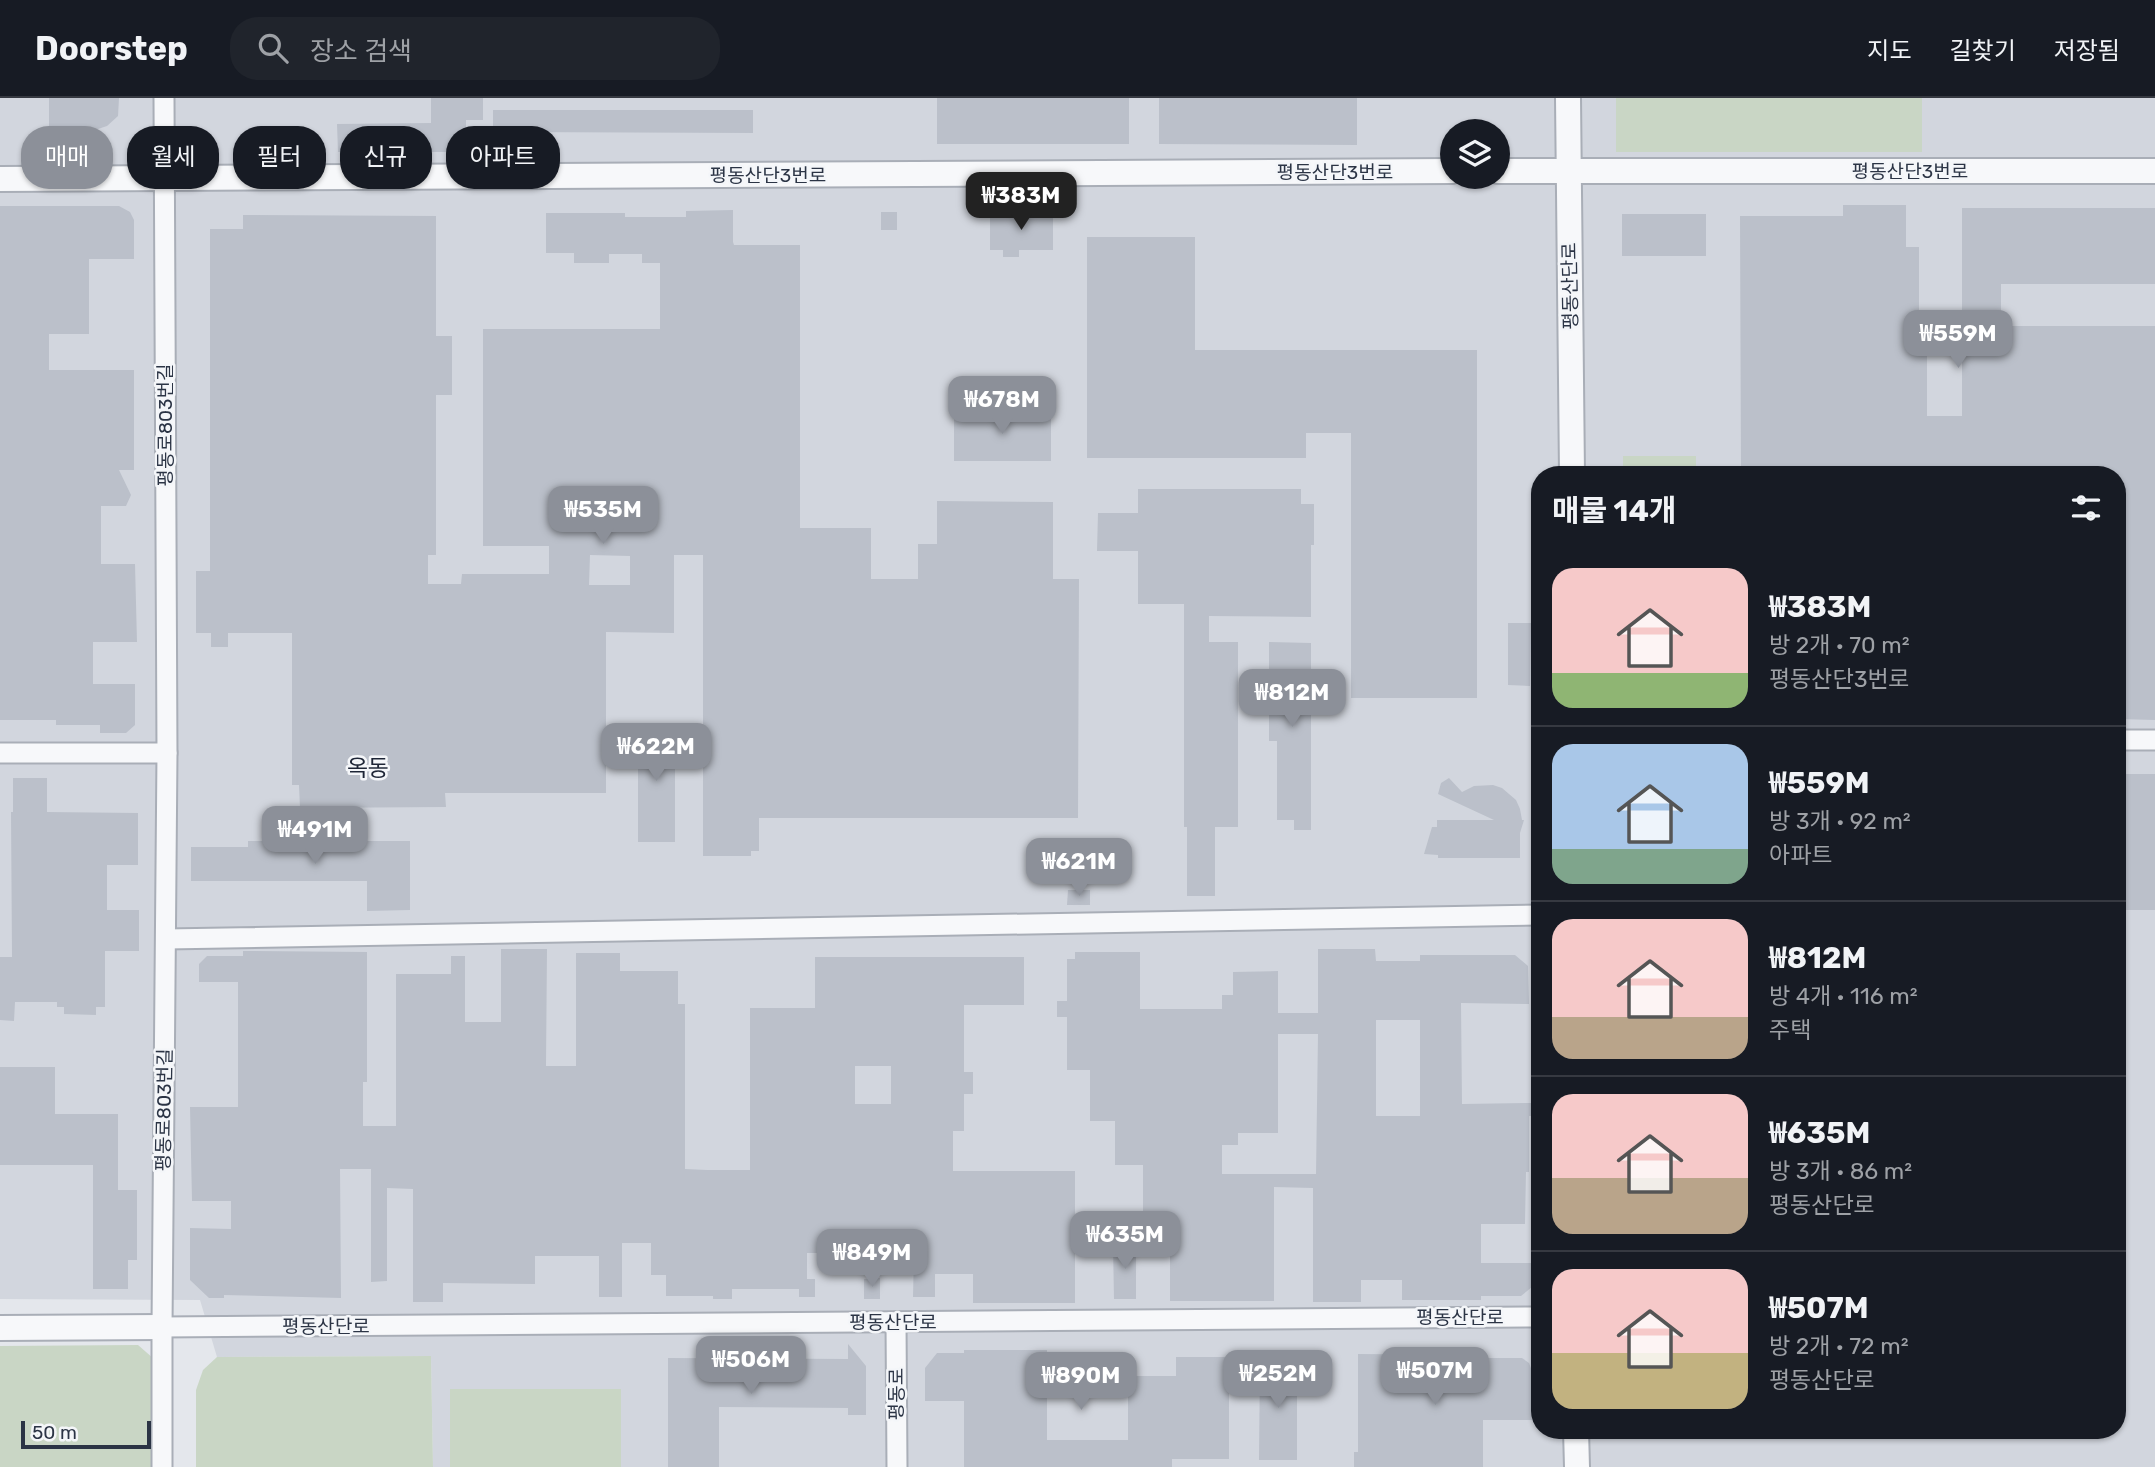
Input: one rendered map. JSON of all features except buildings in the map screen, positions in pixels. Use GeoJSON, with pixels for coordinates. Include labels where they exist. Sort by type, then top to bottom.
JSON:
{"type":"FeatureCollection","features":[{"type":"Feature","properties":{"kind":"street","name":"평동로803번길"},"geometry":{"type":"LineString","coordinates":[[164,98],[164,126]]}},
{"type":"Feature","properties":{"kind":"street","name":"평동산단로"},"geometry":{"type":"LineString","coordinates":[[1568,98],[1572,466]]}},
{"type":"Feature","properties":{"kind":"street","name":"평동산단3번로"},"geometry":{"type":"LineString","coordinates":[[219,178],[1440,171]]}},
{"type":"Feature","properties":{"kind":"street","name":"평동산단3번로"},"geometry":{"type":"LineString","coordinates":[[1510,171],[2155,171]]}},
{"type":"Feature","properties":{"kind":"street","name":"평동산단3번로"},"geometry":{"type":"LineString","coordinates":[[0,179],[127,178]]}},
{"type":"Feature","properties":{"kind":"street","name":"평동로803번길"},"geometry":{"type":"LineString","coordinates":[[162,1467],[167,753],[164,189]]}},
{"type":"Feature","properties":{"kind":"street"},"geometry":{"type":"LineString","coordinates":[[2126,740],[2155,740]]}},
{"type":"Feature","properties":{"kind":"street"},"geometry":{"type":"LineString","coordinates":[[0,754],[167,753]]}},
{"type":"Feature","properties":{"kind":"street"},"geometry":{"type":"LineString","coordinates":[[166,939],[1531,915]]}},
{"type":"Feature","properties":{"kind":"street","name":"평동산단로"},"geometry":{"type":"LineString","coordinates":[[162,1327],[1531,1317]]}},
{"type":"Feature","properties":{"kind":"street","name":"평동로"},"geometry":{"type":"LineString","coordinates":[[896,1322],[897,1467]]}},
{"type":"Feature","properties":{"kind":"street"},"geometry":{"type":"LineString","coordinates":[[0,1328],[162,1327]]}},
{"type":"Feature","properties":{"kind":"street"},"geometry":{"type":"LineString","coordinates":[[1576,1439],[1577,1467]]}},
{"type":"Feature","properties":{"kind":"shaded area"},"geometry":{"type":"Polygon","coordinates":[[[0,98],[2155,98],[2155,1467],[433,1467],[431,1356],[217,1357],[200,1300],[0,1299],[0,98]]]}},
{"type":"Feature","properties":{"kind":"green space"},"geometry":{"type":"Polygon","coordinates":[[[1616,98],[1922,98],[1922,152],[1616,152],[1616,98]]]}},
{"type":"Feature","properties":{"kind":"green space"},"geometry":{"type":"Polygon","coordinates":[[[1623,456],[1696,456],[1696,466],[1623,466],[1623,456]]]}},
{"type":"Feature","properties":{"kind":"green space"},"geometry":{"type":"Polygon","coordinates":[[[138,1345],[154,1359],[153,1467],[0,1467],[0,1346],[138,1345]]]}},
{"type":"Feature","properties":{"kind":"green space"},"geometry":{"type":"Polygon","coordinates":[[[431,1356],[433,1467],[196,1467],[196,1390],[203,1370],[217,1357],[431,1356]]]}},
{"type":"Feature","properties":{"kind":"green space"},"geometry":{"type":"Polygon","coordinates":[[[450,1389],[621,1389],[621,1467],[450,1467],[450,1389]]]}},
{"type":"Feature","properties":{"kind":"district","name":"옥동"},"geometry":{"type":"Point","coordinates":[368,768]}}]}
